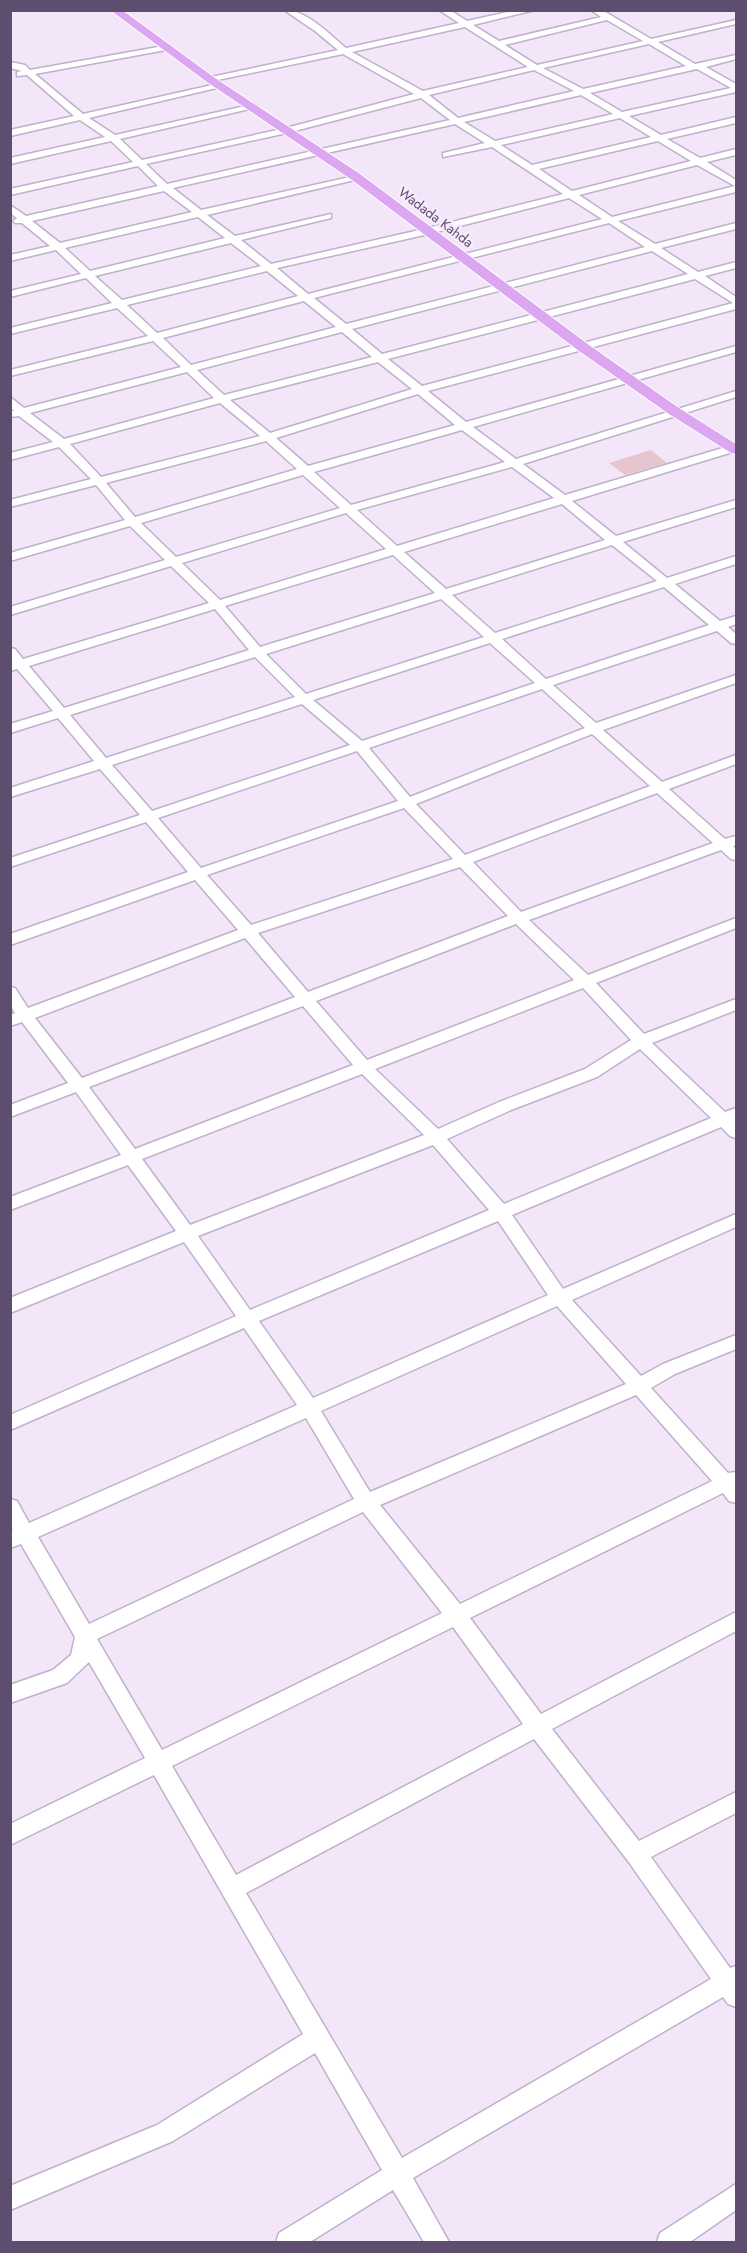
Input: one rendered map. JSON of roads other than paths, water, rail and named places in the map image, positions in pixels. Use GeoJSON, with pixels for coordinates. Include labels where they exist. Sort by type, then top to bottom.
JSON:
{"type":"FeatureCollection","features":[{"type":"Feature","properties":{"kind":"main road","name":"Wadada Kahda"},"geometry":{"type":"LineString","coordinates":[[115,10],[216,83],[356,177],[584,348],[674,411],[736,448]]}},
{"type":"Feature","properties":{"kind":"street"},"geometry":{"type":"LineString","coordinates":[[288,10],[318,29],[343,50],[423,95],[457,122],[533,168],[736,301]]}},
{"type":"Feature","properties":{"kind":"street"},"geometry":{"type":"LineString","coordinates":[[443,10],[536,68],[584,93],[618,116],[736,184]]}},
{"type":"Feature","properties":{"kind":"street"},"geometry":{"type":"LineString","coordinates":[[10,133],[343,50],[531,10]]}},
{"type":"Feature","properties":{"kind":"street"},"geometry":{"type":"LineString","coordinates":[[595,10],[736,87]]}},
{"type":"Feature","properties":{"kind":"street"},"geometry":{"type":"LineString","coordinates":[[498,44],[606,18]]}},
{"type":"Feature","properties":{"kind":"street"},"geometry":{"type":"LineString","coordinates":[[10,192],[287,130],[423,95],[736,22]]}},
{"type":"Feature","properties":{"kind":"street"},"geometry":{"type":"LineString","coordinates":[[10,76],[166,47]]}},
{"type":"Feature","properties":{"kind":"street"},"geometry":{"type":"LineString","coordinates":[[10,222],[322,153],[736,57]]}},
{"type":"Feature","properties":{"kind":"street"},"geometry":{"type":"LineString","coordinates":[[10,64],[29,73],[81,117],[113,138],[165,187],[307,297],[464,426],[616,541],[736,640]]}},
{"type":"Feature","properties":{"kind":"street"},"geometry":{"type":"LineString","coordinates":[[446,155],[736,87]]}},
{"type":"Feature","properties":{"kind":"street"},"geometry":{"type":"LineString","coordinates":[[10,161],[254,107]]}},
{"type":"Feature","properties":{"kind":"street"},"geometry":{"type":"LineString","coordinates":[[533,168],[736,120]]}},
{"type":"Feature","properties":{"kind":"street"},"geometry":{"type":"LineString","coordinates":[[10,331],[269,267],[429,231],[736,152]]}},
{"type":"Feature","properties":{"kind":"street"},"geometry":{"type":"LineString","coordinates":[[10,258],[356,177]]}},
{"type":"Feature","properties":{"kind":"street"},"geometry":{"type":"LineString","coordinates":[[10,373],[463,256],[736,189]]}},
{"type":"Feature","properties":{"kind":"street"},"geometry":{"type":"LineString","coordinates":[[10,208],[58,247],[222,399],[268,436],[304,471],[659,788],[730,843],[736,856]]}},
{"type":"Feature","properties":{"kind":"street"},"geometry":{"type":"LineString","coordinates":[[10,294],[328,216]]}},
{"type":"Feature","properties":{"kind":"street"},"geometry":{"type":"LineString","coordinates":[[16,413],[736,226]]}},
{"type":"Feature","properties":{"kind":"street"},"geometry":{"type":"LineString","coordinates":[[10,458],[222,399],[736,265]]}},
{"type":"Feature","properties":{"kind":"street"},"geometry":{"type":"LineString","coordinates":[[10,504],[97,479],[268,436],[421,390],[736,306]]}},
{"type":"Feature","properties":{"kind":"street"},"geometry":{"type":"LineString","coordinates":[[10,557],[736,349]]}},
{"type":"Feature","properties":{"kind":"street"},"geometry":{"type":"LineString","coordinates":[[10,611],[348,509],[513,463],[674,411],[736,394]]}},
{"type":"Feature","properties":{"kind":"street"},"geometry":{"type":"LineString","coordinates":[[10,400],[16,413],[62,443],[172,563],[217,604],[257,652],[304,699],[361,747],[407,803],[518,918],[587,983],[641,1041],[732,1122],[500,1211],[10,1422]]}},
{"type":"Feature","properties":{"kind":"street"},"geometry":{"type":"LineString","coordinates":[[10,1835],[457,1616],[733,1485],[637,1387],[560,1298],[500,1211],[436,1137],[364,1067],[150,816],[14,661],[217,604],[736,448]]}},
{"type":"Feature","properties":{"kind":"street"},"geometry":{"type":"LineString","coordinates":[[10,729],[736,503]]}},
{"type":"Feature","properties":{"kind":"street"},"geometry":{"type":"LineString","coordinates":[[10,793],[736,560]]}},
{"type":"Feature","properties":{"kind":"street"},"geometry":{"type":"LineString","coordinates":[[10,863],[736,620]]}},
{"type":"Feature","properties":{"kind":"street"},"geometry":{"type":"LineString","coordinates":[[10,940],[407,803],[593,729],[736,680]]}},
{"type":"Feature","properties":{"kind":"street"},"geometry":{"type":"LineString","coordinates":[[18,1019],[249,931],[463,861],[736,759]]}},
{"type":"Feature","properties":{"kind":"street"},"geometry":{"type":"LineString","coordinates":[[10,1111],[518,918],[730,843]]}},
{"type":"Feature","properties":{"kind":"street"},"geometry":{"type":"LineString","coordinates":[[10,1204],[587,983],[736,923]]}},
{"type":"Feature","properties":{"kind":"street"},"geometry":{"type":"LineString","coordinates":[[10,992],[18,1019],[79,1085],[132,1156],[310,1409],[366,1502],[457,1616],[537,1726],[733,1985],[397,2174],[288,2242]]}},
{"type":"Feature","properties":{"kind":"street"},"geometry":{"type":"LineString","coordinates":[[10,1306],[186,1234],[436,1137],[505,1106],[591,1074],[641,1041],[736,1004]]}},
{"type":"Feature","properties":{"kind":"street"},"geometry":{"type":"LineString","coordinates":[[18,1537],[736,1220]]}},
{"type":"Feature","properties":{"kind":"street"},"geometry":{"type":"LineString","coordinates":[[84,1635],[366,1502],[637,1387],[669,1369],[736,1342]]}},
{"type":"Feature","properties":{"kind":"street"},"geometry":{"type":"LineString","coordinates":[[10,1507],[18,1537],[84,1635],[437,2242]]}},
{"type":"Feature","properties":{"kind":"street"},"geometry":{"type":"LineString","coordinates":[[232,1889],[736,1621]]}},
{"type":"Feature","properties":{"kind":"street"},"geometry":{"type":"LineString","coordinates":[[10,1694],[60,1677],[80,1660],[84,1635]]}},
{"type":"Feature","properties":{"kind":"street"},"geometry":{"type":"LineString","coordinates":[[636,1854],[736,1802]]}},
{"type":"Feature","properties":{"kind":"street"},"geometry":{"type":"LineString","coordinates":[[10,2198],[165,2133],[318,2038]]}},
{"type":"Feature","properties":{"kind":"street"},"geometry":{"type":"LineString","coordinates":[[669,2242],[736,2196]]}}]}
